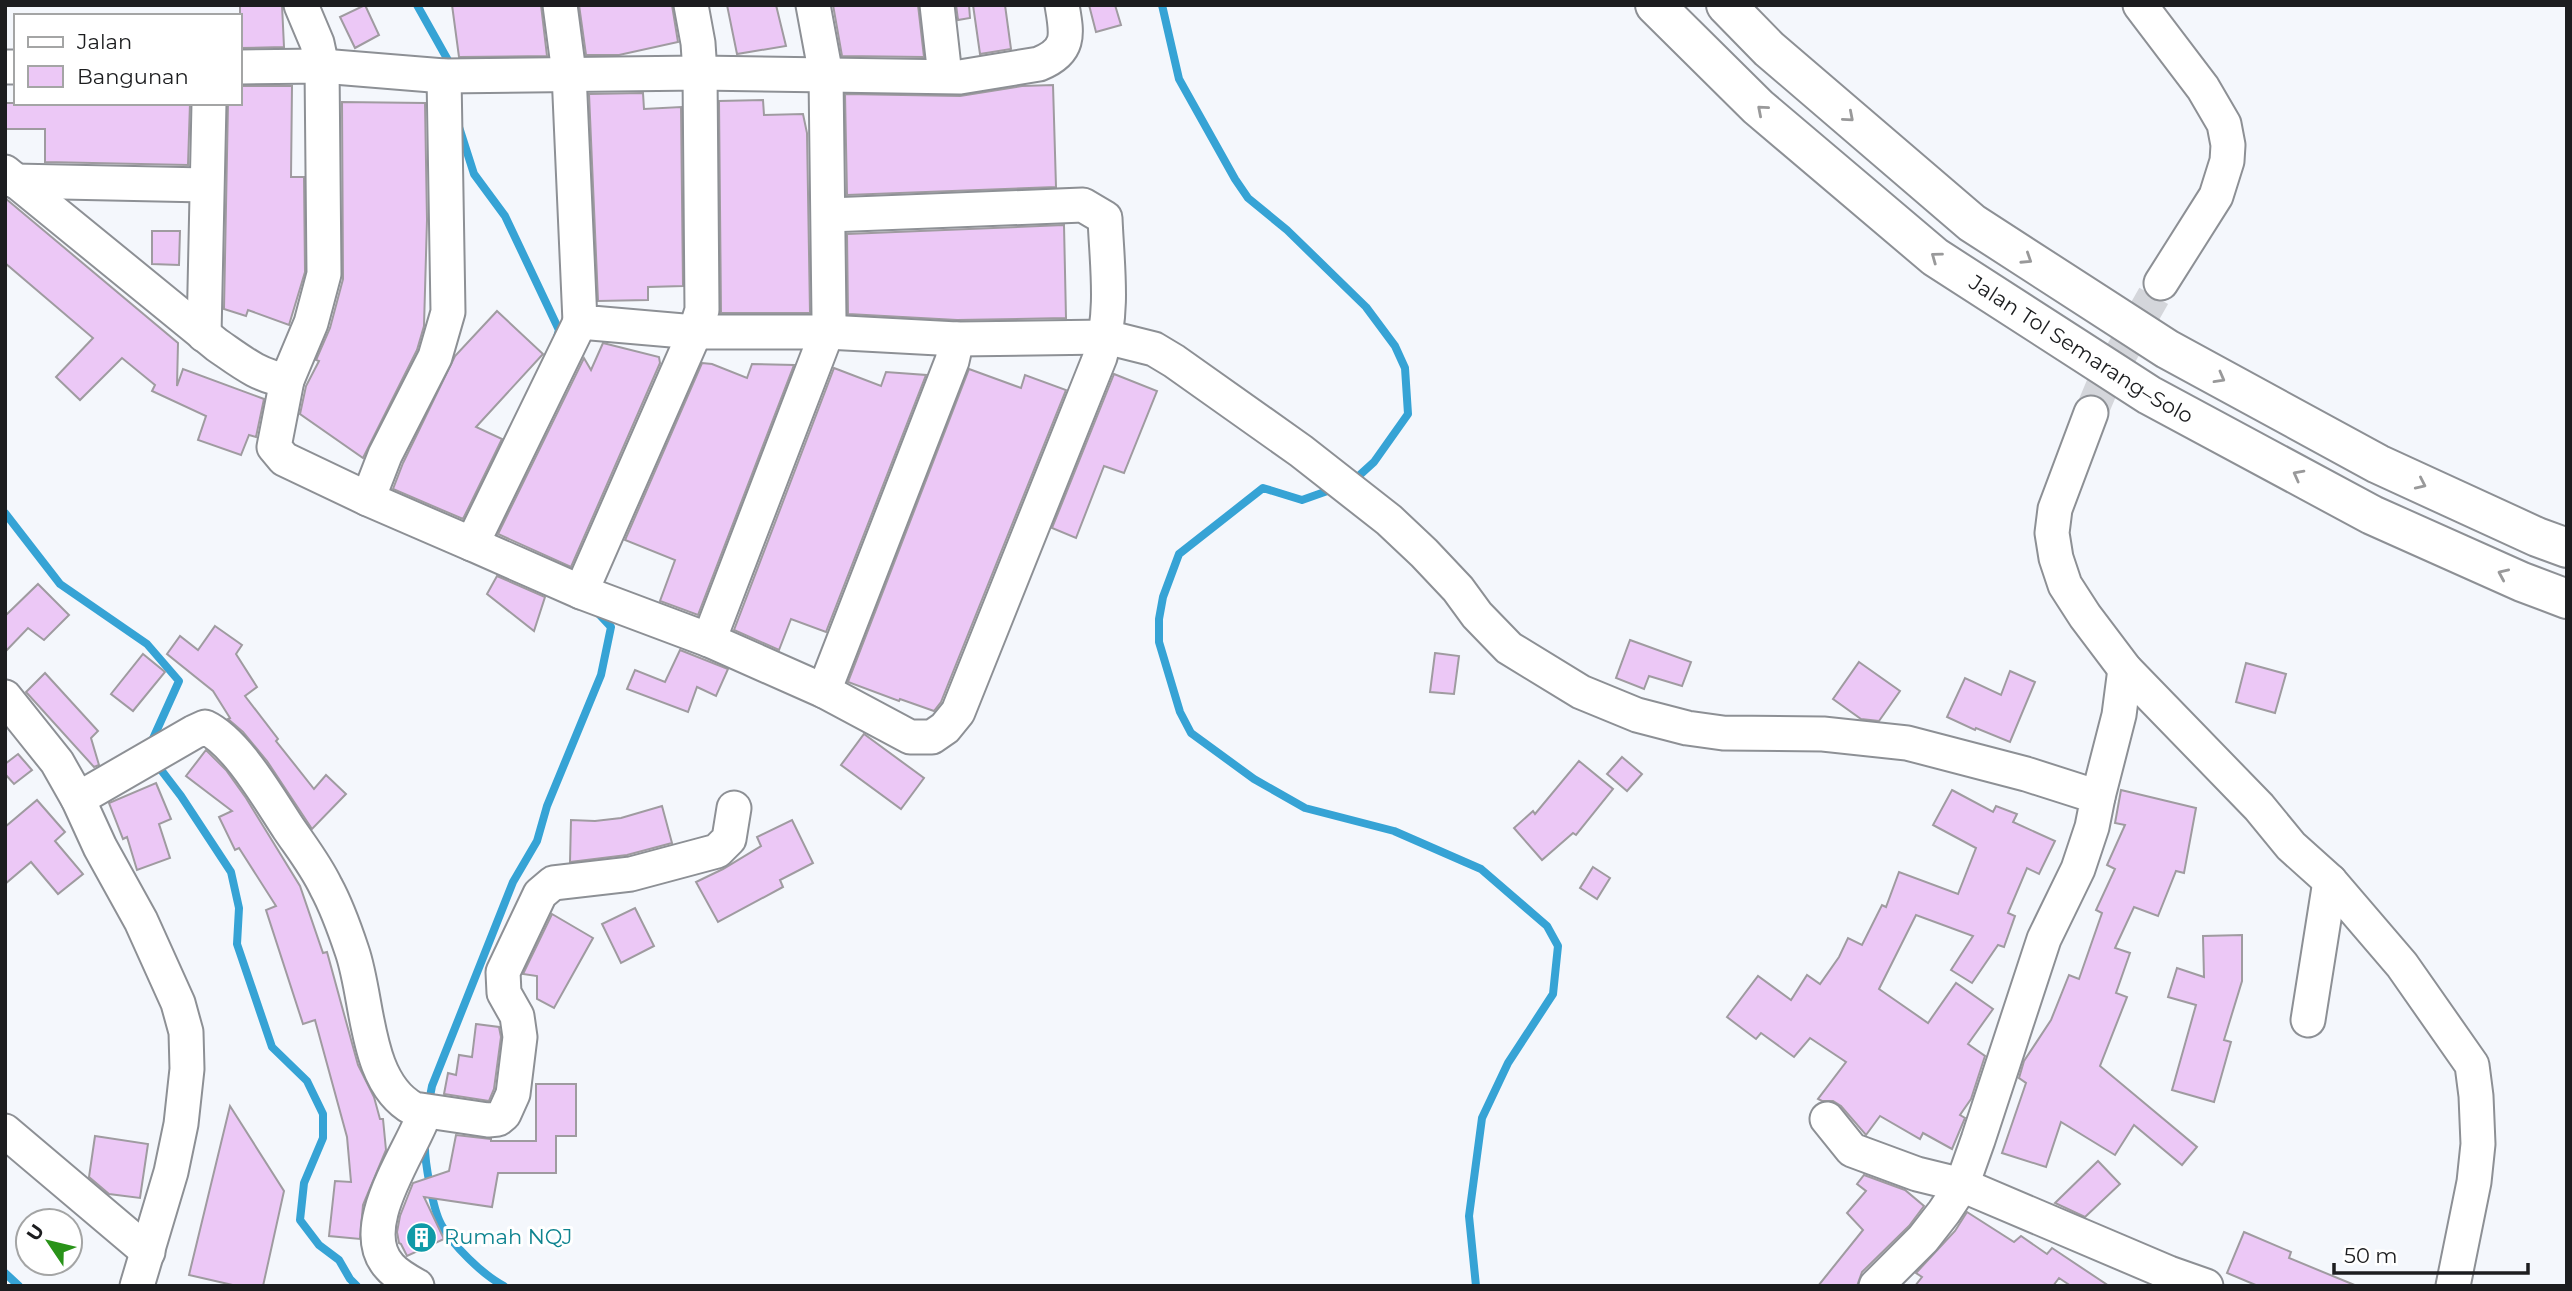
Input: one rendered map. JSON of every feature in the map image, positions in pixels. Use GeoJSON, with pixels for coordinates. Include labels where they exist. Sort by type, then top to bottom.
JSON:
{"type":"FeatureCollection","features":[{"type":"Feature","properties":{"kind":"highway","name":"Jalan Tol Semarang–Solo"},"geometry":{"type":"LineString","coordinates":[[1655,5],[1758,107],[1935,257],[2149,395],[2372,515],[2522,583],[2567,599]]}},
{"type":"Feature","properties":{"kind":"highway"},"geometry":{"type":"LineString","coordinates":[[1726,5],[1769,48],[1972,223],[2167,349],[2378,464],[2537,537],[2567,548]]}},
{"type":"Feature","properties":{"kind":"street"},"geometry":{"type":"LineString","coordinates":[[301,5],[317,43],[323,66],[324,274],[311,323],[287,380],[274,447],[284,459],[368,499],[581,592],[709,640],[824,691],[910,737],[932,737],[945,728],[958,712],[1106,337],[1110,313],[1105,218],[1083,205],[829,215]]}},
{"type":"Feature","properties":{"kind":"street"},"geometry":{"type":"LineString","coordinates":[[472,544],[580,322],[569,74],[560,5]]}},
{"type":"Feature","properties":{"kind":"street"},"geometry":{"type":"LineString","coordinates":[[581,592],[695,332],[702,310],[700,73],[691,5]]}},
{"type":"Feature","properties":{"kind":"street"},"geometry":{"type":"LineString","coordinates":[[709,640],[827,332],[829,215],[826,75],[813,5]]}},
{"type":"Feature","properties":{"kind":"street"},"geometry":{"type":"LineString","coordinates":[[937,5],[945,76]]}},
{"type":"Feature","properties":{"kind":"street"},"geometry":{"type":"LineString","coordinates":[[242,67],[323,66],[444,76],[700,73],[960,77],[1039,64],[1052,59],[1067,36],[1062,5]]}},
{"type":"Feature","properties":{"kind":"street"},"geometry":{"type":"LineString","coordinates":[[2140,5],[2203,88],[2224,124],[2228,145],[2227,161],[2216,196],[2161,282]]}},
{"type":"Feature","properties":{"kind":"street"},"geometry":{"type":"LineString","coordinates":[[368,499],[385,456],[435,357],[448,312],[444,76]]}},
{"type":"Feature","properties":{"kind":"street"},"geometry":{"type":"LineString","coordinates":[[204,335],[209,105]]}},
{"type":"Feature","properties":{"kind":"street"},"geometry":{"type":"LineString","coordinates":[[10,176],[204,335],[247,366],[267,376],[287,380]]}},
{"type":"Feature","properties":{"kind":"street"},"geometry":{"type":"LineString","coordinates":[[10,176],[206,185]]}},
{"type":"Feature","properties":{"kind":"street"},"geometry":{"type":"LineString","coordinates":[[580,322],[695,332],[827,332],[957,339],[1106,337],[1154,349],[1344,484],[1389,520],[1458,589],[1477,615],[1509,648],[1550,674],[1611,705],[1661,722],[1723,733],[1823,734],[1907,743],[2026,774],[2098,797]]}},
{"type":"Feature","properties":{"kind":"street"},"geometry":{"type":"LineString","coordinates":[[824,691],[952,360],[957,339]]}},
{"type":"Feature","properties":{"kind":"street"},"geometry":{"type":"LineString","coordinates":[[2091,413],[2055,509],[2052,533],[2056,558],[2065,584],[2085,616],[2125,668],[2259,807],[2291,846],[2330,881],[2402,965],[2472,1065],[2478,1144],[2476,1169],[2453,1286]]}},
{"type":"Feature","properties":{"kind":"street"},"geometry":{"type":"LineString","coordinates":[[1876,1286],[1923,1239],[1962,1185],[2044,939],[2078,869],[2092,827],[2119,715],[2125,668]]}},
{"type":"Feature","properties":{"kind":"street"},"geometry":{"type":"LineString","coordinates":[[5,697],[57,762],[78,799],[100,847],[141,920],[178,1003],[186,1032],[187,1069],[181,1124],[171,1172],[137,1286]]}},
{"type":"Feature","properties":{"kind":"street"},"geometry":{"type":"LineString","coordinates":[[78,799],[205,727],[225,741],[252,774],[326,887],[353,953],[382,1077],[388,1088],[405,1104],[430,1112],[488,1120],[498,1119],[510,1105],[520,1053],[517,1016],[504,993],[503,971],[540,894],[545,888],[563,881],[631,874],[717,851],[729,839],[734,808]]}},
{"type":"Feature","properties":{"kind":"street"},"geometry":{"type":"LineString","coordinates":[[2308,1020],[2330,881]]}},
{"type":"Feature","properties":{"kind":"street"},"geometry":{"type":"LineString","coordinates":[[417,1286],[390,1267],[380,1249],[379,1233],[387,1191],[430,1112]]}},
{"type":"Feature","properties":{"kind":"street"},"geometry":{"type":"LineString","coordinates":[[1827,1119],[1852,1150],[1917,1174],[1962,1185],[2167,1279],[2206,1286]]}},
{"type":"Feature","properties":{"kind":"street"},"geometry":{"type":"LineString","coordinates":[[5,1131],[148,1252]]}},
{"type":"Feature","properties":{"kind":"building"},"geometry":{"type":"Polygon","coordinates":[[[240,5],[282,5],[284,47],[242,48],[240,5]]]}},
{"type":"Feature","properties":{"kind":"building"},"geometry":{"type":"Polygon","coordinates":[[[365,5],[379,35],[355,48],[340,17],[365,5]]]}},
{"type":"Feature","properties":{"kind":"building"},"geometry":{"type":"Polygon","coordinates":[[[452,5],[541,5],[547,56],[459,57],[452,5]]]}},
{"type":"Feature","properties":{"kind":"building"},"geometry":{"type":"Polygon","coordinates":[[[579,5],[672,5],[678,42],[619,55],[586,55],[579,5]]]}},
{"type":"Feature","properties":{"kind":"building"},"geometry":{"type":"Polygon","coordinates":[[[727,5],[776,5],[786,46],[737,54],[727,5]]]}},
{"type":"Feature","properties":{"kind":"building"},"geometry":{"type":"Polygon","coordinates":[[[833,5],[918,5],[924,57],[842,56],[833,5]]]}},
{"type":"Feature","properties":{"kind":"building"},"geometry":{"type":"Polygon","coordinates":[[[956,5],[969,5],[970,18],[958,20],[956,5]]]}},
{"type":"Feature","properties":{"kind":"building"},"geometry":{"type":"Polygon","coordinates":[[[973,5],[1005,5],[1011,49],[980,54],[973,5]]]}},
{"type":"Feature","properties":{"kind":"building"},"geometry":{"type":"Polygon","coordinates":[[[1089,5],[1115,5],[1121,25],[1096,32],[1089,5]]]}},
{"type":"Feature","properties":{"kind":"building"},"geometry":{"type":"Polygon","coordinates":[[[1053,85],[1056,187],[847,195],[845,94],[960,96],[1022,86],[1053,85]]]}},
{"type":"Feature","properties":{"kind":"building"},"geometry":{"type":"Polygon","coordinates":[[[242,86],[292,86],[291,177],[304,177],[305,272],[289,325],[248,310],[246,316],[224,309],[228,105],[242,105],[242,86]]]}},
{"type":"Feature","properties":{"kind":"building"},"geometry":{"type":"Polygon","coordinates":[[[643,93],[644,109],[681,107],[683,286],[648,287],[648,300],[598,301],[589,94],[643,93]]]}},
{"type":"Feature","properties":{"kind":"building"},"geometry":{"type":"Polygon","coordinates":[[[763,100],[764,115],[803,114],[807,133],[810,313],[721,313],[719,101],[763,100]]]}},
{"type":"Feature","properties":{"kind":"building"},"geometry":{"type":"Polygon","coordinates":[[[342,102],[425,103],[427,220],[424,326],[417,350],[363,458],[300,414],[306,386],[319,361],[316,360],[330,328],[343,279],[342,102]]]}},
{"type":"Feature","properties":{"kind":"building"},"geometry":{"type":"Polygon","coordinates":[[[5,103],[190,105],[188,165],[45,162],[45,129],[5,129],[5,103]]]}},
{"type":"Feature","properties":{"kind":"building"},"geometry":{"type":"Polygon","coordinates":[[[5,198],[178,343],[177,386],[183,369],[264,399],[256,437],[249,435],[241,455],[198,440],[206,416],[152,391],[155,385],[122,358],[80,400],[56,377],[93,338],[5,263],[5,198]]]}},
{"type":"Feature","properties":{"kind":"building"},"geometry":{"type":"Polygon","coordinates":[[[1064,225],[1066,318],[957,320],[848,314],[847,234],[1064,225]]]}},
{"type":"Feature","properties":{"kind":"building"},"geometry":{"type":"Polygon","coordinates":[[[152,231],[180,231],[179,265],[152,264],[152,231]]]}},
{"type":"Feature","properties":{"kind":"building"},"geometry":{"type":"Polygon","coordinates":[[[497,311],[543,354],[476,427],[502,439],[463,519],[393,489],[455,356],[497,311]]]}},
{"type":"Feature","properties":{"kind":"building"},"geometry":{"type":"Polygon","coordinates":[[[603,343],[659,357],[660,363],[571,567],[498,534],[584,358],[591,370],[603,343]]]}},
{"type":"Feature","properties":{"kind":"building"},"geometry":{"type":"Polygon","coordinates":[[[702,363],[712,364],[747,378],[752,364],[794,365],[698,615],[660,601],[675,560],[625,540],[702,363]]]}},
{"type":"Feature","properties":{"kind":"building"},"geometry":{"type":"Polygon","coordinates":[[[834,368],[881,386],[886,372],[926,375],[826,632],[791,619],[779,650],[734,630],[834,368]]]}},
{"type":"Feature","properties":{"kind":"building"},"geometry":{"type":"Polygon","coordinates":[[[969,369],[1021,388],[1025,375],[1066,390],[941,702],[934,711],[848,682],[969,369]]]}},
{"type":"Feature","properties":{"kind":"building"},"geometry":{"type":"Polygon","coordinates":[[[1114,374],[1157,391],[1124,473],[1104,466],[1076,538],[1052,528],[1114,374]]]}},
{"type":"Feature","properties":{"kind":"building"},"geometry":{"type":"Polygon","coordinates":[[[497,576],[545,597],[534,631],[487,594],[497,576]]]}},
{"type":"Feature","properties":{"kind":"building"},"geometry":{"type":"Polygon","coordinates":[[[38,584],[69,615],[44,640],[28,628],[5,652],[5,616],[38,584]]]}},
{"type":"Feature","properties":{"kind":"building"},"geometry":{"type":"Polygon","coordinates":[[[215,626],[242,645],[236,654],[257,687],[245,696],[278,739],[276,741],[314,789],[326,775],[346,794],[312,829],[267,761],[243,732],[228,719],[230,718],[213,691],[167,654],[180,636],[198,650],[215,626]]]}},
{"type":"Feature","properties":{"kind":"building"},"geometry":{"type":"Polygon","coordinates":[[[1630,640],[1691,662],[1682,686],[1649,676],[1644,689],[1616,678],[1630,640]]]}},
{"type":"Feature","properties":{"kind":"building"},"geometry":{"type":"Polygon","coordinates":[[[680,650],[728,669],[716,696],[697,687],[688,712],[627,689],[635,670],[665,682],[680,650]]]}},
{"type":"Feature","properties":{"kind":"building"},"geometry":{"type":"Polygon","coordinates":[[[1435,653],[1459,656],[1454,694],[1430,692],[1435,653]]]}},
{"type":"Feature","properties":{"kind":"building"},"geometry":{"type":"Polygon","coordinates":[[[143,654],[165,672],[133,711],[111,694],[143,654]]]}},
{"type":"Feature","properties":{"kind":"building"},"geometry":{"type":"Polygon","coordinates":[[[1859,662],[1900,691],[1879,721],[1861,719],[1833,699],[1859,662]]]}},
{"type":"Feature","properties":{"kind":"building"},"geometry":{"type":"Polygon","coordinates":[[[2246,663],[2286,674],[2275,713],[2236,702],[2246,663]]]}},
{"type":"Feature","properties":{"kind":"building"},"geometry":{"type":"Polygon","coordinates":[[[2010,671],[2035,682],[2010,742],[1947,717],[1965,678],[2001,695],[2010,671]]]}},
{"type":"Feature","properties":{"kind":"building"},"geometry":{"type":"Polygon","coordinates":[[[45,673],[98,731],[91,738],[99,765],[94,767],[26,692],[45,673]]]}},
{"type":"Feature","properties":{"kind":"building"},"geometry":{"type":"Polygon","coordinates":[[[864,734],[924,778],[901,809],[841,765],[864,734]]]}},
{"type":"Feature","properties":{"kind":"building"},"geometry":{"type":"Polygon","coordinates":[[[206,750],[226,770],[246,798],[300,886],[323,953],[327,952],[358,1065],[374,1097],[380,1119],[383,1119],[386,1150],[363,1205],[360,1239],[329,1236],[335,1181],[351,1182],[347,1137],[315,1020],[303,1024],[266,910],[276,906],[239,848],[235,850],[219,817],[232,811],[186,776],[206,750]]]}},
{"type":"Feature","properties":{"kind":"building"},"geometry":{"type":"Polygon","coordinates":[[[18,754],[32,770],[14,784],[5,774],[5,764],[18,754]]]}},
{"type":"Feature","properties":{"kind":"building"},"geometry":{"type":"Polygon","coordinates":[[[1622,757],[1642,774],[1627,791],[1607,774],[1622,757]]]}},
{"type":"Feature","properties":{"kind":"building"},"geometry":{"type":"Polygon","coordinates":[[[1579,761],[1613,789],[1576,835],[1573,833],[1542,860],[1514,828],[1533,811],[1535,814],[1579,761]]]}},
{"type":"Feature","properties":{"kind":"building"},"geometry":{"type":"Polygon","coordinates":[[[156,783],[171,819],[159,824],[170,858],[137,870],[127,837],[123,839],[109,803],[156,783]]]}},
{"type":"Feature","properties":{"kind":"building"},"geometry":{"type":"Polygon","coordinates":[[[1952,790],[1993,812],[1996,806],[2017,814],[2013,822],[2055,841],[2039,874],[2027,868],[2008,913],[2015,916],[2004,947],[1998,945],[1972,983],[1951,970],[1973,936],[1916,915],[1879,989],[1928,1023],[1956,983],[1993,1009],[1968,1044],[1985,1056],[1971,1099],[1960,1115],[1965,1118],[1952,1149],[1923,1133],[1920,1139],[1880,1116],[1866,1135],[1841,1106],[1833,1101],[1818,1099],[1846,1062],[1810,1038],[1794,1057],[1761,1033],[1756,1039],[1727,1017],[1758,976],[1791,1000],[1807,975],[1820,984],[1839,957],[1848,938],[1862,945],[1882,905],[1886,907],[1899,872],[1958,894],[1976,848],[1933,825],[1952,790]]]}},
{"type":"Feature","properties":{"kind":"building"},"geometry":{"type":"Polygon","coordinates":[[[2121,790],[2196,808],[2184,873],[2176,871],[2158,916],[2134,907],[2115,948],[2130,953],[2116,993],[2127,997],[2100,1066],[2197,1147],[2182,1165],[2134,1125],[2115,1155],[2061,1122],[2046,1167],[2002,1153],[2026,1083],[2019,1078],[2024,1061],[2051,1020],[2069,975],[2079,979],[2102,913],[2096,910],[2115,869],[2107,865],[2125,825],[2115,823],[2121,790]]]}},
{"type":"Feature","properties":{"kind":"building"},"geometry":{"type":"Polygon","coordinates":[[[37,800],[65,832],[55,841],[83,874],[58,894],[31,862],[5,884],[5,827],[37,800]]]}},
{"type":"Feature","properties":{"kind":"building"},"geometry":{"type":"Polygon","coordinates":[[[662,806],[672,843],[627,855],[570,862],[571,820],[621,818],[662,806]]]}},
{"type":"Feature","properties":{"kind":"building"},"geometry":{"type":"Polygon","coordinates":[[[792,820],[813,863],[780,880],[783,887],[718,922],[696,882],[761,846],[757,837],[792,820]]]}},
{"type":"Feature","properties":{"kind":"building"},"geometry":{"type":"Polygon","coordinates":[[[1593,867],[1610,878],[1597,899],[1580,888],[1593,867]]]}},
{"type":"Feature","properties":{"kind":"building"},"geometry":{"type":"Polygon","coordinates":[[[635,908],[654,946],[621,963],[602,924],[635,908]]]}},
{"type":"Feature","properties":{"kind":"building"},"geometry":{"type":"Polygon","coordinates":[[[552,914],[593,938],[554,1008],[537,999],[537,976],[523,974],[552,914]]]}},
{"type":"Feature","properties":{"kind":"building"},"geometry":{"type":"Polygon","coordinates":[[[2242,935],[2242,981],[2224,1040],[2231,1042],[2214,1102],[2172,1090],[2196,1005],[2168,997],[2177,968],[2204,977],[2203,936],[2242,935]]]}},
{"type":"Feature","properties":{"kind":"building"},"geometry":{"type":"Polygon","coordinates":[[[476,1024],[499,1027],[501,1037],[494,1089],[489,1101],[444,1094],[448,1073],[456,1075],[459,1055],[472,1057],[476,1024]]]}},
{"type":"Feature","properties":{"kind":"building"},"geometry":{"type":"Polygon","coordinates":[[[536,1084],[576,1084],[576,1136],[556,1136],[556,1173],[498,1173],[492,1207],[424,1197],[444,1239],[407,1256],[399,1243],[397,1232],[400,1216],[413,1183],[449,1171],[456,1135],[491,1141],[536,1141],[536,1084]]]}},
{"type":"Feature","properties":{"kind":"building"},"geometry":{"type":"Polygon","coordinates":[[[230,1106],[284,1191],[263,1286],[237,1286],[189,1275],[230,1106]]]}},
{"type":"Feature","properties":{"kind":"building"},"geometry":{"type":"Polygon","coordinates":[[[95,1136],[148,1144],[140,1198],[109,1194],[89,1177],[95,1136]]]}},
{"type":"Feature","properties":{"kind":"building"},"geometry":{"type":"Polygon","coordinates":[[[2098,1161],[2120,1184],[2085,1217],[2055,1203],[2098,1161]]]}},
{"type":"Feature","properties":{"kind":"building"},"geometry":{"type":"Polygon","coordinates":[[[1864,1175],[1905,1190],[1924,1206],[1909,1226],[1862,1272],[1857,1286],[1818,1286],[1863,1230],[1847,1213],[1866,1191],[1857,1184],[1864,1175]]]}},
{"type":"Feature","properties":{"kind":"building"},"geometry":{"type":"Polygon","coordinates":[[[1967,1212],[2014,1242],[2021,1236],[2047,1254],[2052,1248],[2109,1286],[2071,1286],[2059,1278],[2053,1286],[1915,1286],[1922,1277],[1916,1273],[1955,1231],[1967,1212]]]}},
{"type":"Feature","properties":{"kind":"building"},"geometry":{"type":"Polygon","coordinates":[[[2244,1232],[2291,1252],[2289,1258],[2357,1286],[2258,1286],[2227,1273],[2244,1232]]]}},
{"type":"Feature","properties":{"kind":"waterway"},"geometry":{"type":"LineString","coordinates":[[417,5],[449,62],[449,69]]}},
{"type":"Feature","properties":{"kind":"waterway"},"geometry":{"type":"LineString","coordinates":[[1162,5],[1179,79],[1235,179],[1248,198],[1287,230],[1366,307],[1395,346],[1405,368],[1408,414],[1374,462],[1352,482]]}},
{"type":"Feature","properties":{"kind":"waterway"},"geometry":{"type":"LineString","coordinates":[[459,127],[474,174],[505,216],[559,330],[557,337]]}},
{"type":"Feature","properties":{"kind":"waterway"},"geometry":{"type":"LineString","coordinates":[[1333,489],[1302,500],[1263,488],[1179,554],[1163,597],[1159,642],[1180,712],[1191,733],[1254,779],[1305,808],[1394,831],[1481,869],[1547,926],[1558,946],[1553,994],[1508,1063],[1482,1118],[1469,1216],[1476,1286]]}},
{"type":"Feature","properties":{"kind":"waterway"},"geometry":{"type":"LineString","coordinates":[[5,513],[60,584],[147,644],[179,681],[151,743]]}},
{"type":"Feature","properties":{"kind":"waterway"},"geometry":{"type":"LineString","coordinates":[[429,1102],[432,1086],[513,882],[537,841],[547,806],[601,675],[611,627],[596,611]]}},
{"type":"Feature","properties":{"kind":"waterway"},"geometry":{"type":"LineString","coordinates":[[155,762],[231,872],[239,908],[237,944],[272,1047],[307,1081],[323,1114],[323,1138],[304,1183],[300,1220],[319,1245],[339,1260],[357,1286]]}},
{"type":"Feature","properties":{"kind":"waterway"},"geometry":{"type":"LineString","coordinates":[[425,1143],[430,1184],[441,1224],[469,1259],[504,1286]]}},
{"type":"Feature","properties":{"kind":"waterway"},"geometry":{"type":"LineString","coordinates":[[5,1273],[19,1286]]}},
{"type":"Feature","properties":{"kind":"tunnel"},"geometry":{"type":"LineString","coordinates":[[2091,413],[2102,387],[2161,283]]}},
{"type":"Feature","properties":{"kind":"place","name":"Rumah NQJ"},"geometry":{"type":"Point","coordinates":[421,1237]}}]}
